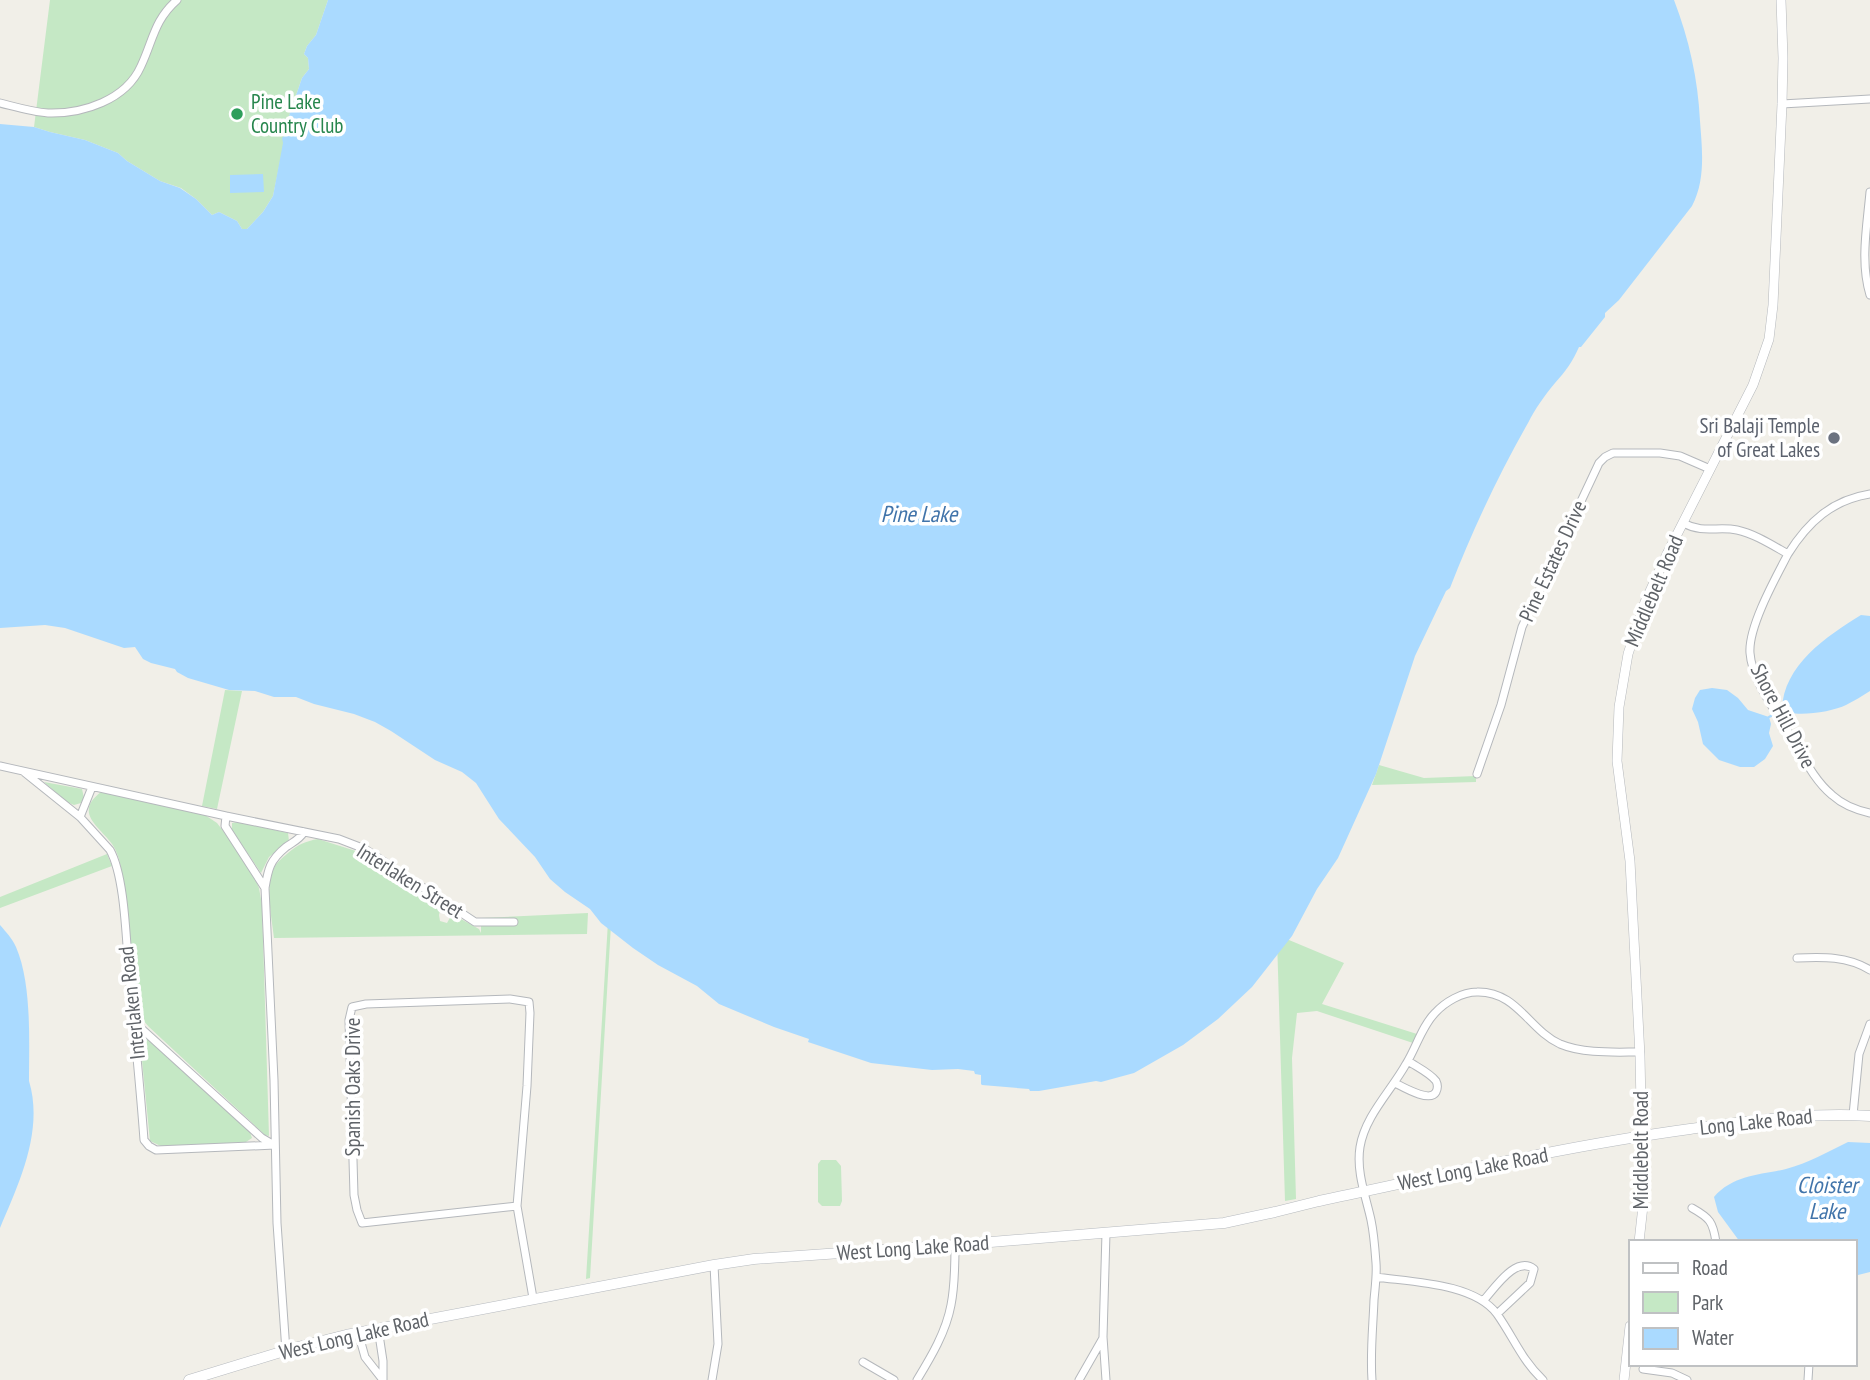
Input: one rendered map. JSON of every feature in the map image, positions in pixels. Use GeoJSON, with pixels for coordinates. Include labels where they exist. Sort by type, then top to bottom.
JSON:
{"type":"FeatureCollection","features":[{"type":"Feature","properties":{"kind":"main road","name":"Long Lake Road"},"geometry":{"type":"LineString","coordinates":[[1642,1136],[1783,1117],[1870,1116]]}},
{"type":"Feature","properties":{"kind":"main road","name":"West Long Lake Road"},"geometry":{"type":"LineString","coordinates":[[188,1380],[358,1332],[713,1265],[754,1259],[1224,1223],[1364,1191],[1642,1136]]}},
{"type":"Feature","properties":{"kind":"street"},"geometry":{"type":"LineString","coordinates":[[0,103],[38,112],[61,112],[85,108],[111,98],[136,77],[157,25],[163,14],[177,0]]}},
{"type":"Feature","properties":{"kind":"street","name":"Middlebelt Road"},"geometry":{"type":"LineString","coordinates":[[1639,1240],[1643,1206],[1640,1052],[1629,844],[1619,781],[1618,719],[1625,669],[1637,624],[1654,581],[1754,384],[1769,339],[1773,305],[1782,104],[1781,0]]}},
{"type":"Feature","properties":{"kind":"street"},"geometry":{"type":"LineString","coordinates":[[1782,104],[1870,99]]}},
{"type":"Feature","properties":{"kind":"street"},"geometry":{"type":"LineString","coordinates":[[1870,192],[1864,271],[1870,295]]}},
{"type":"Feature","properties":{"kind":"street","name":"Pine Estates Drive"},"geometry":{"type":"LineString","coordinates":[[1477,774],[1502,705],[1522,627],[1599,463],[1613,453],[1660,453],[1679,456],[1710,469]]}},
{"type":"Feature","properties":{"kind":"street","name":"Shore Hill Drive"},"geometry":{"type":"LineString","coordinates":[[1870,494],[1829,508],[1809,525],[1788,554],[1759,612],[1749,652],[1769,700],[1818,780],[1842,803],[1870,813]]}},
{"type":"Feature","properties":{"kind":"street"},"geometry":{"type":"LineString","coordinates":[[1682,523],[1702,530],[1737,530],[1788,554]]}},
{"type":"Feature","properties":{"kind":"street","name":"Interlaken Street"},"geometry":{"type":"LineString","coordinates":[[0,766],[339,839],[365,849],[475,922],[514,922]]}},
{"type":"Feature","properties":{"kind":"street","name":"Interlaken Road"},"geometry":{"type":"LineString","coordinates":[[24,772],[80,817],[110,850],[118,871],[144,1140],[156,1150],[275,1145]]}},
{"type":"Feature","properties":{"kind":"street"},"geometry":{"type":"LineString","coordinates":[[80,817],[92,787]]}},
{"type":"Feature","properties":{"kind":"street"},"geometry":{"type":"LineString","coordinates":[[226,816],[225,826],[265,888]]}},
{"type":"Feature","properties":{"kind":"street"},"geometry":{"type":"LineString","coordinates":[[286,1351],[277,1220],[265,888],[268,869],[275,858],[304,832]]}},
{"type":"Feature","properties":{"kind":"street"},"geometry":{"type":"LineString","coordinates":[[1797,958],[1833,957],[1856,962],[1870,970]]}},
{"type":"Feature","properties":{"kind":"street"},"geometry":{"type":"LineString","coordinates":[[1372,1380],[1376,1277],[1372,1223],[1359,1158],[1362,1137],[1368,1122],[1395,1083],[1434,1013],[1462,994],[1491,994],[1514,1004],[1549,1038],[1563,1045],[1583,1050],[1640,1052]]}},
{"type":"Feature","properties":{"kind":"street","name":"Spanish Oaks Drive"},"geometry":{"type":"LineString","coordinates":[[517,1206],[362,1223],[354,1195],[349,1020],[352,1007],[366,1004],[510,999],[529,1002],[527,1086],[517,1206],[533,1298]]}},
{"type":"Feature","properties":{"kind":"street"},"geometry":{"type":"LineString","coordinates":[[1853,1115],[1859,1054],[1870,1024]]}},
{"type":"Feature","properties":{"kind":"street"},"geometry":{"type":"LineString","coordinates":[[135,1030],[144,1030],[262,1138],[275,1145]]}},
{"type":"Feature","properties":{"kind":"street"},"geometry":{"type":"LineString","coordinates":[[1395,1083],[1430,1097],[1438,1090],[1434,1079],[1408,1061]]}},
{"type":"Feature","properties":{"kind":"street"},"geometry":{"type":"LineString","coordinates":[[1692,1208],[1706,1216],[1714,1226],[1716,1240]]}},
{"type":"Feature","properties":{"kind":"street"},"geometry":{"type":"LineString","coordinates":[[1106,1233],[1103,1337],[1106,1380]]}},
{"type":"Feature","properties":{"kind":"street"},"geometry":{"type":"LineString","coordinates":[[917,1380],[935,1349],[951,1307],[955,1245]]}},
{"type":"Feature","properties":{"kind":"street"},"geometry":{"type":"LineString","coordinates":[[712,1380],[718,1344],[713,1265]]}},
{"type":"Feature","properties":{"kind":"street"},"geometry":{"type":"LineString","coordinates":[[1483,1301],[1514,1268],[1521,1265],[1531,1266],[1534,1269],[1530,1283],[1497,1314]]}},
{"type":"Feature","properties":{"kind":"street"},"geometry":{"type":"LineString","coordinates":[[1376,1277],[1461,1291],[1483,1301],[1497,1314],[1522,1356],[1543,1380]]}},
{"type":"Feature","properties":{"kind":"street"},"geometry":{"type":"LineString","coordinates":[[378,1328],[383,1380]]}},
{"type":"Feature","properties":{"kind":"street"},"geometry":{"type":"LineString","coordinates":[[358,1332],[365,1357],[383,1380]]}},
{"type":"Feature","properties":{"kind":"street"},"geometry":{"type":"LineString","coordinates":[[1624,1380],[1629,1335]]}},
{"type":"Feature","properties":{"kind":"street"},"geometry":{"type":"LineString","coordinates":[[1079,1380],[1103,1337]]}},
{"type":"Feature","properties":{"kind":"street"},"geometry":{"type":"LineString","coordinates":[[863,1362],[894,1380]]}},
{"type":"Feature","properties":{"kind":"street"},"geometry":{"type":"LineString","coordinates":[[1643,1368],[1672,1373],[1687,1380]]}},
{"type":"Feature","properties":{"kind":"green space","name":"Pine Lake Country Club"},"geometry":{"type":"Polygon","coordinates":[[[50,0],[328,0],[316,35],[304,54],[308,58],[309,69],[302,78],[290,113],[273,196],[247,229],[242,229],[237,221],[219,212],[212,215],[181,188],[160,181],[118,153],[85,140],[34,127],[50,0]]]}},
{"type":"Feature","properties":{"kind":"green space"},"geometry":{"type":"Polygon","coordinates":[[[225,690],[242,691],[217,809],[202,806],[225,690]]]}},
{"type":"Feature","properties":{"kind":"green space"},"geometry":{"type":"Polygon","coordinates":[[[1379,765],[1424,778],[1476,776],[1476,782],[1372,785],[1379,765]]]}},
{"type":"Feature","properties":{"kind":"green space"},"geometry":{"type":"Polygon","coordinates":[[[44,782],[82,789],[84,798],[81,803],[74,805],[44,782]]]}},
{"type":"Feature","properties":{"kind":"green space"},"geometry":{"type":"Polygon","coordinates":[[[101,792],[205,815],[217,823],[254,876],[262,905],[269,1136],[149,1027],[141,1016],[135,996],[120,863],[114,847],[89,813],[93,800],[101,792]]]}},
{"type":"Feature","properties":{"kind":"green space"},"geometry":{"type":"Polygon","coordinates":[[[232,823],[288,833],[289,841],[269,857],[261,873],[232,830],[232,823]]]}},
{"type":"Feature","properties":{"kind":"green space"},"geometry":{"type":"Polygon","coordinates":[[[318,839],[359,852],[441,906],[440,921],[447,923],[452,914],[479,929],[481,933],[481,918],[588,913],[587,934],[274,938],[269,894],[273,870],[279,861],[295,848],[318,839]]]}},
{"type":"Feature","properties":{"kind":"green space"},"geometry":{"type":"Polygon","coordinates":[[[107,854],[112,866],[0,908],[0,897],[107,854]]]}},
{"type":"Feature","properties":{"kind":"green space"},"geometry":{"type":"Polygon","coordinates":[[[608,922],[611,925],[590,1278],[586,1279],[608,922]]]}},
{"type":"Feature","properties":{"kind":"green space"},"geometry":{"type":"Polygon","coordinates":[[[1277,939],[1289,940],[1344,963],[1322,1004],[1417,1034],[1413,1043],[1317,1011],[1297,1013],[1292,1058],[1296,1199],[1285,1201],[1277,939]]]}},
{"type":"Feature","properties":{"kind":"green space"},"geometry":{"type":"Polygon","coordinates":[[[147,1038],[250,1132],[252,1138],[246,1142],[163,1147],[150,1141],[140,1040],[147,1038]]]}},
{"type":"Feature","properties":{"kind":"green space"},"geometry":{"type":"Polygon","coordinates":[[[821,1160],[836,1160],[841,1166],[840,1206],[822,1206],[818,1202],[818,1164],[821,1160]]]}},
{"type":"Feature","properties":{"kind":"water","name":"Pine Lake"},"geometry":{"type":"Polygon","coordinates":[[[328,0],[1674,0],[1695,75],[1702,142],[1701,175],[1692,206],[1579,347],[1531,418],[1496,483],[1450,588],[1446,591],[1415,656],[1376,774],[1338,858],[1317,889],[1292,936],[1252,987],[1218,1019],[1183,1045],[1134,1073],[1101,1082],[1039,1091],[982,1085],[981,1075],[975,1074],[974,1071],[932,1070],[871,1063],[808,1042],[809,1039],[719,1004],[697,986],[633,948],[601,923],[590,909],[550,879],[535,857],[499,819],[476,783],[462,772],[435,760],[375,722],[296,697],[274,697],[255,691],[229,690],[188,678],[175,669],[143,659],[135,647],[124,648],[65,628],[45,625],[0,628],[0,124],[34,127],[85,140],[118,153],[160,181],[180,188],[212,215],[219,212],[237,221],[242,229],[247,229],[273,196],[282,138],[302,78],[309,69],[308,58],[304,54],[316,35],[328,0]]]}},
{"type":"Feature","properties":{"kind":"water"},"geometry":{"type":"Polygon","coordinates":[[[263,174],[264,192],[230,193],[230,175],[263,174]]]}},
{"type":"Feature","properties":{"kind":"water"},"geometry":{"type":"Polygon","coordinates":[[[1861,615],[1870,616],[1870,691],[1832,710],[1795,714],[1782,710],[1784,694],[1798,666],[1821,642],[1861,615]]]}},
{"type":"Feature","properties":{"kind":"water"},"geometry":{"type":"Polygon","coordinates":[[[1700,690],[1727,690],[1748,710],[1769,717],[1769,733],[1773,746],[1765,759],[1754,767],[1740,767],[1719,760],[1703,744],[1692,709],[1700,690]]]}},
{"type":"Feature","properties":{"kind":"water"},"geometry":{"type":"Polygon","coordinates":[[[0,925],[16,947],[25,978],[33,1119],[27,1156],[0,1228],[0,925]]]}},
{"type":"Feature","properties":{"kind":"water","name":"Cloister Lake"},"geometry":{"type":"Polygon","coordinates":[[[1848,1142],[1870,1143],[1870,1272],[1856,1276],[1856,1240],[1739,1240],[1718,1212],[1714,1197],[1730,1184],[1747,1177],[1794,1167],[1848,1142]]]}},
{"type":"Feature","properties":{"kind":"waterway"},"geometry":{"type":"LineString","coordinates":[[1769,717],[1782,710]]}},
{"type":"Feature","properties":{"kind":"place","name":"Pine Lake Country Club"},"geometry":{"type":"Point","coordinates":[237,114]}},
{"type":"Feature","properties":{"kind":"place","name":"Sri Balaji Temple of Great Lakes"},"geometry":{"type":"Point","coordinates":[1834,438]}}]}
